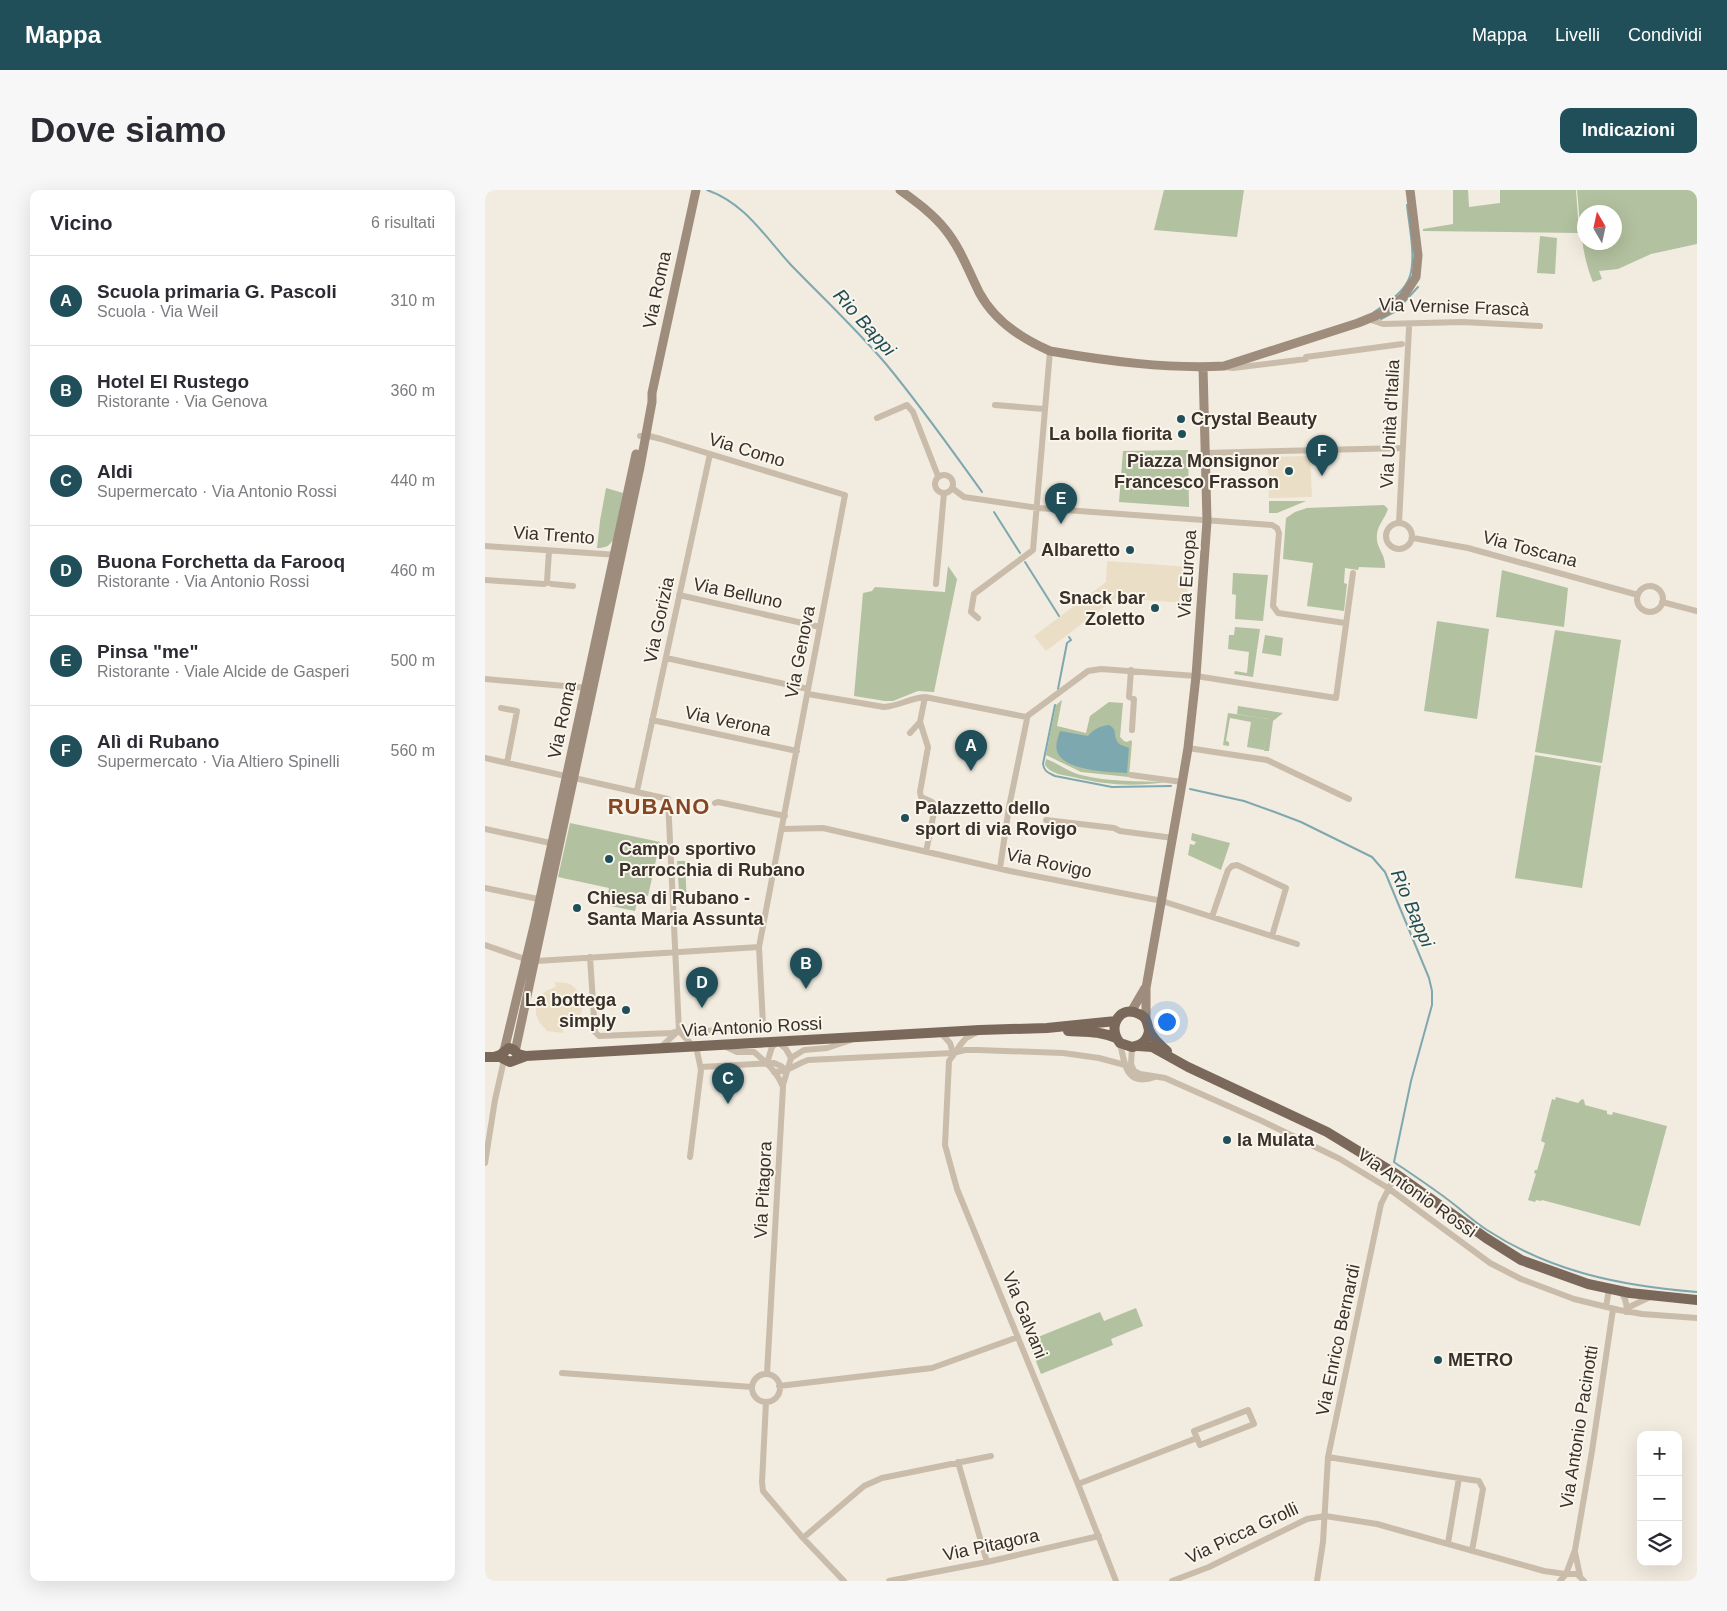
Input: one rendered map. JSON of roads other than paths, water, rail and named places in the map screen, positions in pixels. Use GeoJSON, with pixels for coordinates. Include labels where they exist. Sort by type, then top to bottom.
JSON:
{"type":"FeatureCollection","features":[{"type":"Feature","properties":{"kind":"main road","name":"Via Antonio Rossi"},"geometry":{"type":"LineString","coordinates":[[505,1057],[980,1030],[1047,1028],[1116,1021],[1122,1014],[1131,1012]]}},
{"type":"Feature","properties":{"kind":"main road"},"geometry":{"type":"LineString","coordinates":[[1131,1012],[1139,1014],[1146,1019]]}},
{"type":"Feature","properties":{"kind":"main road","name":"Via Antonio Rossi"},"geometry":{"type":"LineString","coordinates":[[1146,1019],[1149,1031],[1173,1057]]}},
{"type":"Feature","properties":{"kind":"main road"},"geometry":{"type":"LineString","coordinates":[[1116,1021],[1113,1026],[1117,1041]]}},
{"type":"Feature","properties":{"kind":"main road","name":"Via Antonio Rossi"},"geometry":{"type":"LineString","coordinates":[[1047,1028],[1107,1034],[1117,1041],[1135,1047],[1152,1047],[1188,1067],[1327,1132],[1396,1174],[1486,1238],[1533,1265],[1564,1277],[1621,1292],[1697,1300]]}},
{"type":"Feature","properties":{"kind":"main road"},"geometry":{"type":"LineString","coordinates":[[1135,1047],[1144,1043],[1149,1031]]}},
{"type":"Feature","properties":{"kind":"street","name":"Via Roma"},"geometry":{"type":"LineString","coordinates":[[505,1057],[530,960],[643,436],[652,402],[651,396],[696,190]]}},
{"type":"Feature","properties":{"kind":"street","name":"Via Vernise Frascà"},"geometry":{"type":"LineString","coordinates":[[901,190],[927,210],[945,228],[961,253],[980,294],[991,310],[1011,329],[1050,350],[1114,362],[1203,367],[1224,366],[1233,368],[1402,344]]}},
{"type":"Feature","properties":{"kind":"street","name":"Via Vernise Frascà"},"geometry":{"type":"LineString","coordinates":[[1224,366],[1368,319],[1385,312],[1403,297],[1416,277],[1418,255],[1410,190]]}},
{"type":"Feature","properties":{"kind":"street","name":"Via Vernise Frascà"},"geometry":{"type":"LineString","coordinates":[[1368,319],[1383,324],[1463,322],[1540,326]]}},
{"type":"Feature","properties":{"kind":"street","name":"Via Unità d'Italia"},"geometry":{"type":"LineString","coordinates":[[1399,522],[1409,328]]}},
{"type":"Feature","properties":{"kind":"street"},"geometry":{"type":"LineString","coordinates":[[978,618],[971,612],[974,594],[1033,550],[1050,350]]}},
{"type":"Feature","properties":{"kind":"street","name":"Via Europa"},"geometry":{"type":"LineString","coordinates":[[1146,1019],[1145,988],[1182,786],[1196,676],[1207,521],[1203,367]]}},
{"type":"Feature","properties":{"kind":"street"},"geometry":{"type":"LineString","coordinates":[[877,418],[907,405],[913,412],[938,476]]}},
{"type":"Feature","properties":{"kind":"street"},"geometry":{"type":"LineString","coordinates":[[995,405],[1044,408]]}},
{"type":"Feature","properties":{"kind":"street","name":"Via Como"},"geometry":{"type":"LineString","coordinates":[[643,436],[661,439],[845,495]]}},
{"type":"Feature","properties":{"kind":"street"},"geometry":{"type":"LineString","coordinates":[[1205,453],[1403,448]]}},
{"type":"Feature","properties":{"kind":"street","name":"Via Gorizia"},"geometry":{"type":"LineString","coordinates":[[637,791],[710,454]]}},
{"type":"Feature","properties":{"kind":"street"},"geometry":{"type":"LineString","coordinates":[[943,474],[951,478],[953,483],[949,492],[939,492],[935,489],[934,484],[938,476],[943,474]]}},
{"type":"Feature","properties":{"kind":"street"},"geometry":{"type":"LineString","coordinates":[[952,488],[964,497],[1038,508],[1272,525],[1277,528],[1279,533],[1273,606],[1277,613],[1345,623]]}},
{"type":"Feature","properties":{"kind":"street"},"geometry":{"type":"LineString","coordinates":[[936,584],[944,493]]}},
{"type":"Feature","properties":{"kind":"street","name":"Via Genova"},"geometry":{"type":"LineString","coordinates":[[760,1028],[763,1025],[759,947],[783,829],[845,495]]}},
{"type":"Feature","properties":{"kind":"street"},"geometry":{"type":"LineString","coordinates":[[1399,522],[1409,527],[1413,538],[1405,548],[1399,549],[1390,546],[1386,538],[1388,529],[1399,522]]}},
{"type":"Feature","properties":{"kind":"street","name":"Via Toscana"},"geometry":{"type":"LineString","coordinates":[[1413,538],[1468,548],[1638,595],[1644,588],[1652,586],[1660,591],[1662,602]]}},
{"type":"Feature","properties":{"kind":"street","name":"Via Trento"},"geometry":{"type":"LineString","coordinates":[[485,546],[618,555]]}},
{"type":"Feature","properties":{"kind":"street"},"geometry":{"type":"LineString","coordinates":[[547,582],[549,551]]}},
{"type":"Feature","properties":{"kind":"street"},"geometry":{"type":"LineString","coordinates":[[665,658],[885,707],[895,706],[917,697],[925,697],[1026,717],[1088,671],[1095,669],[1196,676],[1336,698],[1353,573]]}},
{"type":"Feature","properties":{"kind":"street"},"geometry":{"type":"LineString","coordinates":[[485,580],[544,584],[547,582],[573,586]]}},
{"type":"Feature","properties":{"kind":"street","name":"Via Belluno"},"geometry":{"type":"LineString","coordinates":[[679,595],[820,626]]}},
{"type":"Feature","properties":{"kind":"street"},"geometry":{"type":"LineString","coordinates":[[1638,595],[1639,604],[1643,610],[1649,612],[1657,609],[1662,602],[1697,611]]}},
{"type":"Feature","properties":{"kind":"street"},"geometry":{"type":"LineString","coordinates":[[1131,670],[1129,697],[1134,699],[1132,730]]}},
{"type":"Feature","properties":{"kind":"street"},"geometry":{"type":"LineString","coordinates":[[485,679],[589,688]]}},
{"type":"Feature","properties":{"kind":"street"},"geometry":{"type":"LineString","coordinates":[[925,697],[920,722],[928,747],[920,792],[921,797],[932,802],[935,807],[926,852]]}},
{"type":"Feature","properties":{"kind":"street"},"geometry":{"type":"LineString","coordinates":[[501,708],[517,711],[507,763]]}},
{"type":"Feature","properties":{"kind":"street"},"geometry":{"type":"LineString","coordinates":[[1000,868],[1026,717]]}},
{"type":"Feature","properties":{"kind":"street","name":"Via Verona"},"geometry":{"type":"LineString","coordinates":[[652,720],[797,751]]}},
{"type":"Feature","properties":{"kind":"street"},"geometry":{"type":"LineString","coordinates":[[910,733],[920,722]]}},
{"type":"Feature","properties":{"kind":"street"},"geometry":{"type":"LineString","coordinates":[[1188,748],[1267,760],[1349,799]]}},
{"type":"Feature","properties":{"kind":"street"},"geometry":{"type":"LineString","coordinates":[[485,758],[668,799],[674,952],[681,1033],[681,1041],[675,1047]]}},
{"type":"Feature","properties":{"kind":"street"},"geometry":{"type":"LineString","coordinates":[[1131,775],[1182,786]]}},
{"type":"Feature","properties":{"kind":"street"},"geometry":{"type":"LineString","coordinates":[[715,803],[718,802],[785,816]]}},
{"type":"Feature","properties":{"kind":"street"},"geometry":{"type":"LineString","coordinates":[[1046,820],[1114,828],[1120,832],[1173,838]]}},
{"type":"Feature","properties":{"kind":"street","name":"Via Rovigo"},"geometry":{"type":"LineString","coordinates":[[783,829],[823,828],[1000,868],[1162,901],[1297,944]]}},
{"type":"Feature","properties":{"kind":"street"},"geometry":{"type":"LineString","coordinates":[[485,829],[555,844]]}},
{"type":"Feature","properties":{"kind":"street"},"geometry":{"type":"LineString","coordinates":[[1212,917],[1228,870],[1232,866],[1237,865],[1286,888],[1272,936]]}},
{"type":"Feature","properties":{"kind":"street"},"geometry":{"type":"LineString","coordinates":[[485,888],[543,900]]}},
{"type":"Feature","properties":{"kind":"street"},"geometry":{"type":"LineString","coordinates":[[485,945],[530,960],[759,947]]}},
{"type":"Feature","properties":{"kind":"street","name":"Via Antonio Rossi"},"geometry":{"type":"LineString","coordinates":[[590,957],[595,1032],[599,1036],[760,1028]]}},
{"type":"Feature","properties":{"kind":"street","name":"Via Europa"},"geometry":{"type":"LineString","coordinates":[[1131,1012],[1145,988]]}},
{"type":"Feature","properties":{"kind":"street"},"geometry":{"type":"LineString","coordinates":[[953,1053],[966,1038],[980,1030]]}},
{"type":"Feature","properties":{"kind":"street"},"geometry":{"type":"LineString","coordinates":[[681,1033],[695,1046],[701,1066],[691,1157]]}},
{"type":"Feature","properties":{"kind":"street"},"geometry":{"type":"LineString","coordinates":[[660,1048],[681,1033]]}},
{"type":"Feature","properties":{"kind":"street"},"geometry":{"type":"LineString","coordinates":[[941,1033],[950,1043],[953,1053]]}},
{"type":"Feature","properties":{"kind":"street"},"geometry":{"type":"LineString","coordinates":[[767,1063],[772,1046],[778,1042],[786,1049],[791,1058],[803,1050],[827,1048],[859,1038]]}},
{"type":"Feature","properties":{"kind":"street"},"geometry":{"type":"LineString","coordinates":[[1117,1041],[1125,1065]]}},
{"type":"Feature","properties":{"kind":"street"},"geometry":{"type":"LineString","coordinates":[[721,1045],[737,1052],[753,1052],[767,1063],[783,1087]]}},
{"type":"Feature","properties":{"kind":"street","name":"Via Antonio Rossi"},"geometry":{"type":"LineString","coordinates":[[1135,1047],[1131,1064],[1134,1070],[1140,1074],[1165,1078],[1307,1142],[1340,1159],[1388,1188],[1467,1247],[1507,1272],[1543,1288],[1609,1308]]}},
{"type":"Feature","properties":{"kind":"street","name":"Via Antonio Rossi"},"geometry":{"type":"LineString","coordinates":[[787,1071],[809,1060],[953,1053],[965,1050],[978,1050],[1063,1053],[1099,1058],[1125,1065],[1129,1074],[1135,1078],[1142,1080],[1156,1077]]}},
{"type":"Feature","properties":{"kind":"street","name":"Via Galvani"},"geometry":{"type":"LineString","coordinates":[[953,1053],[949,1061],[945,1145],[949,1165],[957,1189],[1116,1581]]}},
{"type":"Feature","properties":{"kind":"street"},"geometry":{"type":"LineString","coordinates":[[485,1162],[495,1100],[505,1057]]}},
{"type":"Feature","properties":{"kind":"street","name":"Via Pitagora"},"geometry":{"type":"LineString","coordinates":[[767,1374],[783,1087],[791,1058]]}},
{"type":"Feature","properties":{"kind":"street"},"geometry":{"type":"LineString","coordinates":[[767,1063],[774,1062],[787,1071]]}},
{"type":"Feature","properties":{"kind":"street","name":"Via Antonio Rossi"},"geometry":{"type":"LineString","coordinates":[[701,1066],[767,1063]]}},
{"type":"Feature","properties":{"kind":"street"},"geometry":{"type":"LineString","coordinates":[[774,1072],[787,1071]]}},
{"type":"Feature","properties":{"kind":"street","name":"Via Enrico Bernardi"},"geometry":{"type":"LineString","coordinates":[[1317,1581],[1325,1516],[1328,1457],[1380,1208],[1396,1174]]}},
{"type":"Feature","properties":{"kind":"street","name":"Via Antonio Pacinotti"},"geometry":{"type":"LineString","coordinates":[[1558,1581],[1565,1574],[1575,1550],[1592,1451],[1609,1308],[1609,1289]]}},
{"type":"Feature","properties":{"kind":"street"},"geometry":{"type":"LineString","coordinates":[[1621,1292],[1625,1298],[1627,1310]]}},
{"type":"Feature","properties":{"kind":"street"},"geometry":{"type":"LineString","coordinates":[[1627,1310],[1638,1302],[1652,1296]]}},
{"type":"Feature","properties":{"kind":"street"},"geometry":{"type":"LineString","coordinates":[[1609,1308],[1652,1315],[1697,1318]]}},
{"type":"Feature","properties":{"kind":"street"},"geometry":{"type":"LineString","coordinates":[[779,1386],[932,1368],[1018,1337]]}},
{"type":"Feature","properties":{"kind":"street"},"geometry":{"type":"LineString","coordinates":[[562,1373],[752,1387]]}},
{"type":"Feature","properties":{"kind":"street"},"geometry":{"type":"LineString","coordinates":[[767,1374],[775,1378],[779,1386],[778,1395],[775,1399],[766,1402],[754,1396],[752,1387],[753,1382],[759,1376],[767,1374]]}},
{"type":"Feature","properties":{"kind":"street"},"geometry":{"type":"LineString","coordinates":[[766,1402],[763,1491],[803,1538],[844,1581]]}},
{"type":"Feature","properties":{"kind":"street"},"geometry":{"type":"LineString","coordinates":[[1248,1410],[1255,1424],[1200,1445],[1197,1438],[1194,1430],[1248,1410]]}},
{"type":"Feature","properties":{"kind":"street"},"geometry":{"type":"LineString","coordinates":[[1078,1484],[1197,1438]]}},
{"type":"Feature","properties":{"kind":"street"},"geometry":{"type":"LineString","coordinates":[[803,1538],[864,1486],[882,1478],[991,1456]]}},
{"type":"Feature","properties":{"kind":"street"},"geometry":{"type":"LineString","coordinates":[[1328,1457],[1479,1481],[1483,1489],[1472,1550]]}},
{"type":"Feature","properties":{"kind":"street"},"geometry":{"type":"LineString","coordinates":[[958,1462],[987,1562]]}},
{"type":"Feature","properties":{"kind":"street"},"geometry":{"type":"LineString","coordinates":[[1448,1543],[1459,1478]]}},
{"type":"Feature","properties":{"kind":"street"},"geometry":{"type":"LineString","coordinates":[[1325,1516],[1377,1524],[1544,1571],[1565,1574]]}},
{"type":"Feature","properties":{"kind":"street","name":"Via Picca Grolli"},"geometry":{"type":"LineString","coordinates":[[1172,1581],[1209,1567],[1307,1518],[1325,1516]]}},
{"type":"Feature","properties":{"kind":"street","name":"Via Pitagora"},"geometry":{"type":"LineString","coordinates":[[889,1581],[987,1562],[1099,1536]]}},
{"type":"Feature","properties":{"kind":"street","name":"Via Antonio Pacinotti"},"geometry":{"type":"LineString","coordinates":[[1575,1550],[1582,1578]]}},
{"type":"Feature","properties":{"kind":"street"},"geometry":{"type":"LineString","coordinates":[[1544,1571],[1558,1581]]}},
{"type":"Feature","properties":{"kind":"street","name":"Via Antonio Pacinotti"},"geometry":{"type":"LineString","coordinates":[[1565,1574],[1573,1573],[1582,1578]]}},
{"type":"Feature","properties":{"kind":"water"},"geometry":{"type":"Polygon","coordinates":[[[1109,725],[1114,730],[1118,742],[1129,748],[1127,773],[1087,769],[1068,763],[1061,758],[1056,749],[1060,731],[1088,736],[1097,728],[1109,725]]]}},
{"type":"Feature","properties":{"kind":"waterway","name":"Rio Bappi"},"geometry":{"type":"LineString","coordinates":[[707,190],[733,203],[743,212],[791,265],[875,351],[923,411],[982,492]]}},
{"type":"Feature","properties":{"kind":"waterway"},"geometry":{"type":"LineString","coordinates":[[1374,312],[1400,292],[1410,276],[1412,250],[1407,205]]}},
{"type":"Feature","properties":{"kind":"waterway"},"geometry":{"type":"LineString","coordinates":[[1381,319],[1396,311],[1418,287]]}},
{"type":"Feature","properties":{"kind":"waterway"},"geometry":{"type":"LineString","coordinates":[[994,512],[1020,553]]}},
{"type":"Feature","properties":{"kind":"waterway","name":"Rio Bappi"},"geometry":{"type":"LineString","coordinates":[[1025,562],[1059,616]]}},
{"type":"Feature","properties":{"kind":"waterway","name":"Rio Bappi"},"geometry":{"type":"LineString","coordinates":[[1058,689],[1067,643],[1071,640],[1069,637]]}},
{"type":"Feature","properties":{"kind":"waterway","name":"Rio Bappi"},"geometry":{"type":"LineString","coordinates":[[1055,705],[1043,764],[1047,772],[1055,776],[1112,787],[1171,786]]}},
{"type":"Feature","properties":{"kind":"waterway","name":"Rio Bappi"},"geometry":{"type":"LineString","coordinates":[[1190,789],[1244,801],[1301,822],[1372,857],[1385,872],[1429,978],[1432,991],[1432,1005],[1411,1081],[1394,1162],[1444,1197],[1482,1227],[1536,1257],[1614,1281],[1697,1292]]}},
{"type":"Feature","properties":{"kind":"place","name":"Crystal Beauty"},"geometry":{"type":"Point","coordinates":[1181,419]}},
{"type":"Feature","properties":{"kind":"place","name":"La bolla fiorita"},"geometry":{"type":"Point","coordinates":[1182,434]}},
{"type":"Feature","properties":{"kind":"place","name":"Piazza Monsignor Francesco Frasson"},"geometry":{"type":"Point","coordinates":[1289,471]}},
{"type":"Feature","properties":{"kind":"place","name":"Alì di Rubano"},"geometry":{"type":"Point","coordinates":[1322,476]}},
{"type":"Feature","properties":{"kind":"place","name":"Pinsa \"me\""},"geometry":{"type":"Point","coordinates":[1061,524]}},
{"type":"Feature","properties":{"kind":"place","name":"Albaretto"},"geometry":{"type":"Point","coordinates":[1130,550]}},
{"type":"Feature","properties":{"kind":"place","name":"Snack bar Zoletto"},"geometry":{"type":"Point","coordinates":[1155,608]}},
{"type":"Feature","properties":{"kind":"place","name":"Scuola primaria G. Pascoli"},"geometry":{"type":"Point","coordinates":[971,771]}},
{"type":"Feature","properties":{"kind":"place","name":"Palazzetto dello sport di via Rovigo"},"geometry":{"type":"Point","coordinates":[905,818]}},
{"type":"Feature","properties":{"kind":"place","name":"Campo sportivo Parrocchia di Rubano"},"geometry":{"type":"Point","coordinates":[609,859]}},
{"type":"Feature","properties":{"kind":"place","name":"Chiesa di Rubano - Santa Maria Assunta"},"geometry":{"type":"Point","coordinates":[577,908]}},
{"type":"Feature","properties":{"kind":"place","name":"Hotel El Rustego"},"geometry":{"type":"Point","coordinates":[806,989]}},
{"type":"Feature","properties":{"kind":"place","name":"Buona Forchetta da Farooq"},"geometry":{"type":"Point","coordinates":[702,1008]}},
{"type":"Feature","properties":{"kind":"place","name":"La bottega simply"},"geometry":{"type":"Point","coordinates":[626,1010]}},
{"type":"Feature","properties":{"kind":"place","name":"Aldi"},"geometry":{"type":"Point","coordinates":[728,1104]}},
{"type":"Feature","properties":{"kind":"place","name":"la Mulata"},"geometry":{"type":"Point","coordinates":[1227,1140]}},
{"type":"Feature","properties":{"kind":"place","name":"METRO"},"geometry":{"type":"Point","coordinates":[1438,1360]}},
{"type":"Feature","properties":{"kind":"district","name":"RUBANO"},"geometry":{"type":"Point","coordinates":[659,806]}}]}
